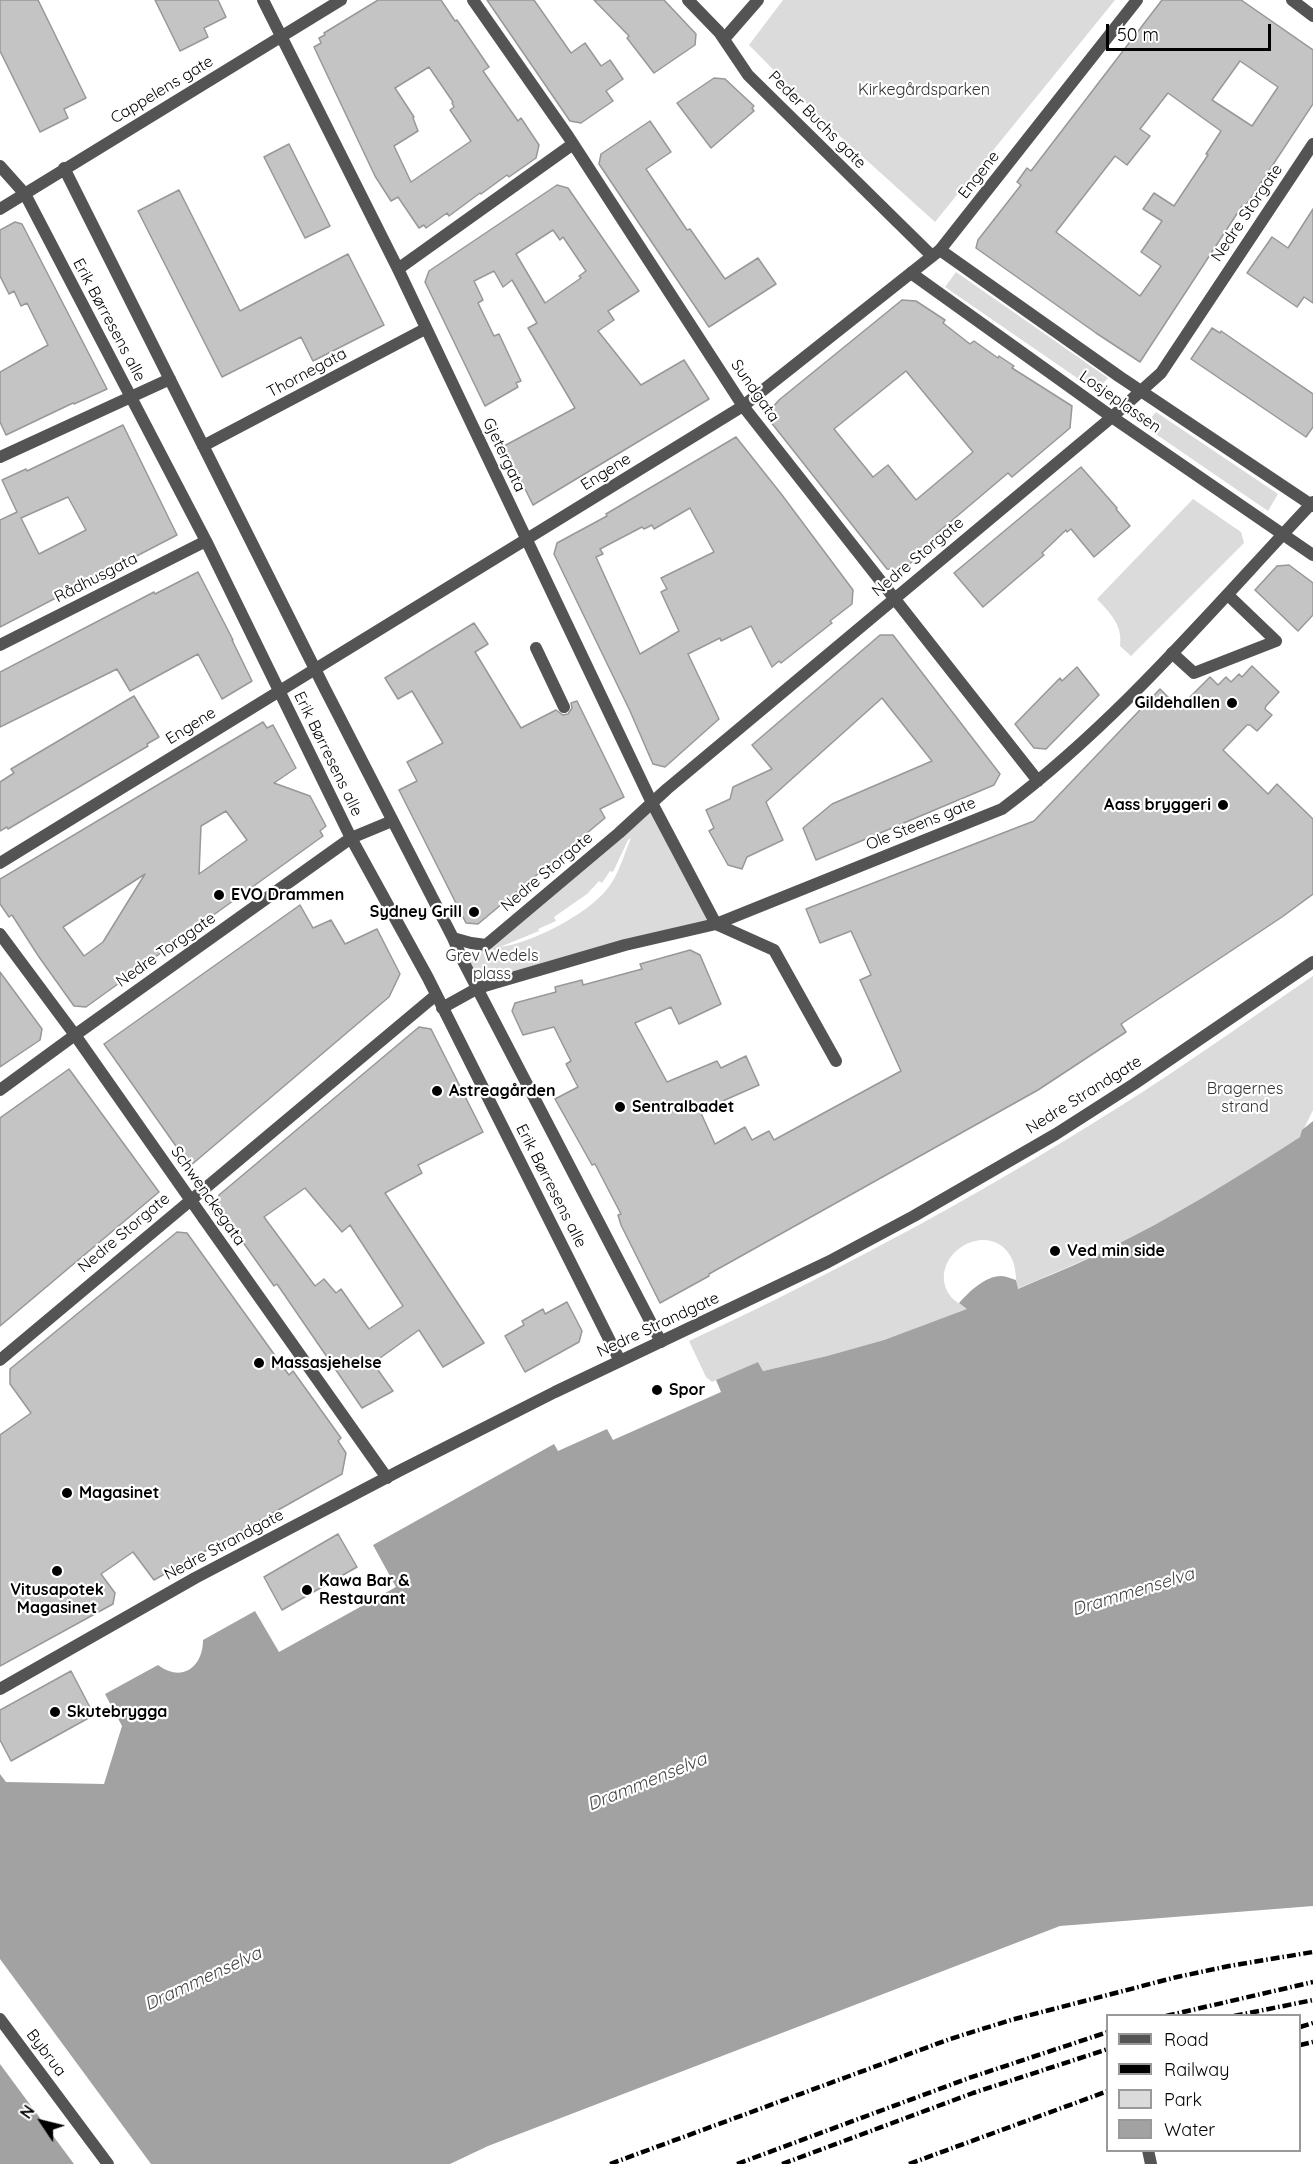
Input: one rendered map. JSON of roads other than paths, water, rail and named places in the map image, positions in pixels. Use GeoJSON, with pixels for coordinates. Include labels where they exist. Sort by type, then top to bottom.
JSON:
{"type":"FeatureCollection","features":[{"type":"Feature","properties":{"kind":"street","name":"Gjetergata"},"geometry":{"type":"LineString","coordinates":[[263,0],[398,269],[652,803],[716,924]]}},
{"type":"Feature","properties":{"kind":"street","name":"Cappelens gate"},"geometry":{"type":"LineString","coordinates":[[0,209],[341,0]]}},
{"type":"Feature","properties":{"kind":"street","name":"Sundgata"},"geometry":{"type":"LineString","coordinates":[[473,0],[573,144],[743,406],[1038,781]]}},
{"type":"Feature","properties":{"kind":"street","name":"Peder Buchs gate"},"geometry":{"type":"LineString","coordinates":[[688,0],[724,39],[747,75],[936,253]]}},
{"type":"Feature","properties":{"kind":"street"},"geometry":{"type":"LineString","coordinates":[[724,39],[758,0]]}},
{"type":"Feature","properties":{"kind":"street","name":"Engene"},"geometry":{"type":"LineString","coordinates":[[0,863],[743,406],[936,253],[1137,0]]}},
{"type":"Feature","properties":{"kind":"street"},"geometry":{"type":"LineString","coordinates":[[1292,0],[1313,16]]}},
{"type":"Feature","properties":{"kind":"street"},"geometry":{"type":"LineString","coordinates":[[398,269],[573,144]]}},
{"type":"Feature","properties":{"kind":"street","name":"Nedre Storgate"},"geometry":{"type":"LineString","coordinates":[[453,938],[486,945],[893,599],[1112,417],[1161,373],[1313,144]]}},
{"type":"Feature","properties":{"kind":"street","name":"Erik Børresens alle"},"geometry":{"type":"LineString","coordinates":[[0,166],[24,194],[206,541],[351,838],[436,995],[620,1361]]}},
{"type":"Feature","properties":{"kind":"street","name":"Erik Børresens alle"},"geometry":{"type":"LineString","coordinates":[[64,168],[463,961],[661,1342]]}},
{"type":"Feature","properties":{"kind":"street","name":"Losjeplassen"},"geometry":{"type":"LineString","coordinates":[[936,253],[1312,504]]}},
{"type":"Feature","properties":{"kind":"street","name":"Losjeplassen"},"geometry":{"type":"LineString","coordinates":[[911,273],[1112,417],[1313,555]]}},
{"type":"Feature","properties":{"kind":"street","name":"Thornegata"},"geometry":{"type":"LineString","coordinates":[[203,446],[425,329]]}},
{"type":"Feature","properties":{"kind":"street"},"geometry":{"type":"LineString","coordinates":[[0,457],[170,379]]}},
{"type":"Feature","properties":{"kind":"street","name":"Ole Steens gate"},"geometry":{"type":"LineString","coordinates":[[442,1008],[478,988],[625,945],[716,924],[1002,809],[1038,781],[1136,692],[1312,504]]}},
{"type":"Feature","properties":{"kind":"street","name":"Rådhusgata"},"geometry":{"type":"LineString","coordinates":[[0,645],[206,541]]}},
{"type":"Feature","properties":{"kind":"street"},"geometry":{"type":"LineString","coordinates":[[1172,653],[1194,673],[1276,642],[1228,595]]}},
{"type":"Feature","properties":{"kind":"street"},"geometry":{"type":"LineString","coordinates":[[536,648],[564,707]]}},
{"type":"Feature","properties":{"kind":"street","name":"Nedre Torggate"},"geometry":{"type":"LineString","coordinates":[[0,1090],[351,838],[392,821]]}},
{"type":"Feature","properties":{"kind":"street"},"geometry":{"type":"LineString","coordinates":[[716,924],[774,950],[836,1061]]}},
{"type":"Feature","properties":{"kind":"street","name":"Schwenckegata"},"geometry":{"type":"LineString","coordinates":[[0,934],[75,1035],[387,1478]]}},
{"type":"Feature","properties":{"kind":"street","name":"Nedre Strandgate"},"geometry":{"type":"LineString","coordinates":[[0,1689],[195,1578],[387,1478],[620,1361],[828,1262],[914,1216],[1056,1134],[1134,1084],[1313,962]]}},
{"type":"Feature","properties":{"kind":"street","name":"Nedre Storgate"},"geometry":{"type":"LineString","coordinates":[[0,1360],[436,995]]}},
{"type":"Feature","properties":{"kind":"street","name":"Bybrua"},"geometry":{"type":"LineString","coordinates":[[0,2019],[108,2164]]}},
{"type":"Feature","properties":{"kind":"water","name":"Drammenselva"},"geometry":{"type":"Polygon","coordinates":[[[1313,1121],[1313,1906],[1060,1926],[488,2146],[450,2164],[0,2164],[0,1774],[6,1782],[104,1784],[122,1726],[105,1694],[158,1665],[175,1672],[190,1669],[199,1658],[203,1640],[255,1611],[279,1652],[396,1587],[373,1545],[554,1444],[558,1451],[607,1429],[613,1440],[721,1392],[716,1380],[758,1362],[763,1371],[827,1356],[884,1340],[967,1309],[959,1303],[972,1290],[989,1279],[1001,1276],[1016,1280],[1018,1289],[1095,1255],[1180,1211],[1300,1137],[1302,1130],[1313,1121]]]}},
{"type":"Feature","properties":{"kind":"railway"},"geometry":{"type":"LineString","coordinates":[[610,2164],[950,2039],[1011,2020],[1177,1977],[1313,1952]]}},
{"type":"Feature","properties":{"kind":"railway"},"geometry":{"type":"LineString","coordinates":[[1175,2014],[1313,1982]]}},
{"type":"Feature","properties":{"kind":"railway"},"geometry":{"type":"LineString","coordinates":[[1244,2014],[1313,2000]]}},
{"type":"Feature","properties":{"kind":"railway"},"geometry":{"type":"LineString","coordinates":[[1301,2027],[1313,2023]]}},
{"type":"Feature","properties":{"kind":"railway"},"geometry":{"type":"LineString","coordinates":[[737,2164],[969,2078],[1106,2033]]}},
{"type":"Feature","properties":{"kind":"railway"},"geometry":{"type":"LineString","coordinates":[[1301,2045],[1313,2042]]}},
{"type":"Feature","properties":{"kind":"railway"},"geometry":{"type":"LineString","coordinates":[[782,2164],[973,2093],[1106,2050]]}},
{"type":"Feature","properties":{"kind":"railway"},"geometry":{"type":"LineString","coordinates":[[909,2164],[1106,2092]]}},
{"type":"Feature","properties":{"kind":"place","name":"Gildehallen"},"geometry":{"type":"Point","coordinates":[1232,703]}},
{"type":"Feature","properties":{"kind":"place","name":"Aass bryggeri"},"geometry":{"type":"Point","coordinates":[1223,805]}},
{"type":"Feature","properties":{"kind":"place","name":"EVO Drammen"},"geometry":{"type":"Point","coordinates":[219,895]}},
{"type":"Feature","properties":{"kind":"place","name":"Sydney Grill"},"geometry":{"type":"Point","coordinates":[474,912]}},
{"type":"Feature","properties":{"kind":"place","name":"Astreagården"},"geometry":{"type":"Point","coordinates":[437,1091]}},
{"type":"Feature","properties":{"kind":"place","name":"Sentralbadet"},"geometry":{"type":"Point","coordinates":[620,1107]}},
{"type":"Feature","properties":{"kind":"place","name":"Ved min side"},"geometry":{"type":"Point","coordinates":[1055,1251]}},
{"type":"Feature","properties":{"kind":"place","name":"Massasjehelse"},"geometry":{"type":"Point","coordinates":[259,1363]}},
{"type":"Feature","properties":{"kind":"place","name":"Spor"},"geometry":{"type":"Point","coordinates":[657,1390]}},
{"type":"Feature","properties":{"kind":"place","name":"Magasinet"},"geometry":{"type":"Point","coordinates":[67,1493]}},
{"type":"Feature","properties":{"kind":"place","name":"Vitusapotek Magasinet"},"geometry":{"type":"Point","coordinates":[57,1571]}},
{"type":"Feature","properties":{"kind":"place","name":"Kawa Bar & Restaurant"},"geometry":{"type":"Point","coordinates":[307,1590]}},
{"type":"Feature","properties":{"kind":"place","name":"Skutebrygga"},"geometry":{"type":"Point","coordinates":[55,1712]}},
{"type":"Feature","properties":{"kind":"park label","name":"Kirkegårdsparken"},"geometry":{"type":"Point","coordinates":[924,90]}},
{"type":"Feature","properties":{"kind":"park label","name":"Grev Wedels plass"},"geometry":{"type":"Point","coordinates":[492,965]}},
{"type":"Feature","properties":{"kind":"park label","name":"Bragernes strand"},"geometry":{"type":"Point","coordinates":[1245,1098]}}]}
